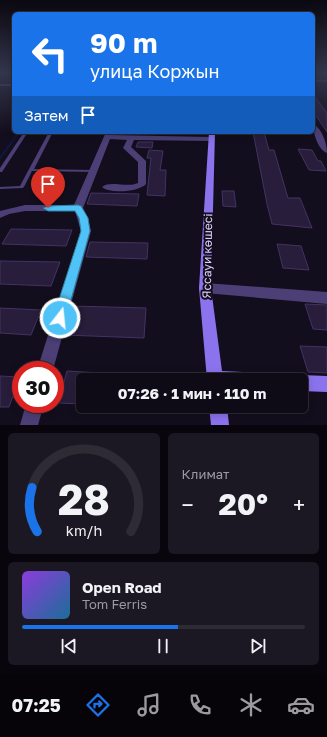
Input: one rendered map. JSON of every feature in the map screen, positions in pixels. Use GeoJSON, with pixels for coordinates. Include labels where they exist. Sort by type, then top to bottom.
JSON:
{"type":"FeatureCollection","features":[{"type":"Feature","properties":{"kind":"main road","name":"Яссауи көшесі"},"geometry":{"type":"LineString","coordinates":[[211,136],[205,288],[214,373]]}},
{"type":"Feature","properties":{"kind":"main road"},"geometry":{"type":"LineString","coordinates":[[308,383],[327,384]]}},
{"type":"Feature","properties":{"kind":"main road"},"geometry":{"type":"LineString","coordinates":[[219,413],[220,425]]}},
{"type":"Feature","properties":{"kind":"street"},"geometry":{"type":"LineString","coordinates":[[315,130],[327,151]]}},
{"type":"Feature","properties":{"kind":"street"},"geometry":{"type":"LineString","coordinates":[[48,361],[86,231],[83,218],[78,208],[108,134],[131,137],[211,136]]}},
{"type":"Feature","properties":{"kind":"street"},"geometry":{"type":"LineString","coordinates":[[107,187],[134,188],[142,184],[142,162],[127,148],[131,137]]}},
{"type":"Feature","properties":{"kind":"street"},"geometry":{"type":"LineString","coordinates":[[0,215],[4,211],[18,209],[78,208]]}},
{"type":"Feature","properties":{"kind":"street"},"geometry":{"type":"LineString","coordinates":[[205,288],[327,298]]}},
{"type":"Feature","properties":{"kind":"street"},"geometry":{"type":"LineString","coordinates":[[29,425],[32,413]]}},
{"type":"Feature","properties":{"kind":"lane"},"geometry":{"type":"LineString","coordinates":[[0,171],[25,134]]}},
{"type":"Feature","properties":{"kind":"lane"},"geometry":{"type":"LineString","coordinates":[[0,188],[21,187],[24,185],[50,134]]}},
{"type":"Feature","properties":{"kind":"lane"},"geometry":{"type":"LineString","coordinates":[[31,170],[93,171]]}},
{"type":"Feature","properties":{"kind":"building"},"geometry":{"type":"Polygon","coordinates":[[[315,97],[327,113],[327,132],[315,114],[315,97]]]}},
{"type":"Feature","properties":{"kind":"building"},"geometry":{"type":"Polygon","coordinates":[[[253,134],[265,134],[269,150],[274,150],[288,198],[300,198],[312,228],[272,224],[253,134]]]}},
{"type":"Feature","properties":{"kind":"building"},"geometry":{"type":"Polygon","coordinates":[[[138,142],[153,142],[152,148],[136,147],[138,142]]]}},
{"type":"Feature","properties":{"kind":"building"},"geometry":{"type":"Polygon","coordinates":[[[298,149],[312,150],[318,161],[321,161],[326,171],[309,170],[298,149]]]}},
{"type":"Feature","properties":{"kind":"building"},"geometry":{"type":"Polygon","coordinates":[[[149,150],[163,151],[160,170],[166,170],[165,196],[147,195],[151,158],[147,158],[149,150]]]}},
{"type":"Feature","properties":{"kind":"building"},"geometry":{"type":"Polygon","coordinates":[[[222,191],[234,191],[236,207],[223,206],[222,191]]]}},
{"type":"Feature","properties":{"kind":"building"},"geometry":{"type":"Polygon","coordinates":[[[91,193],[139,194],[137,206],[87,204],[91,193]]]}},
{"type":"Feature","properties":{"kind":"building"},"geometry":{"type":"Polygon","coordinates":[[[11,229],[72,230],[66,246],[2,244],[11,229]]]}},
{"type":"Feature","properties":{"kind":"building"},"geometry":{"type":"Polygon","coordinates":[[[90,242],[148,243],[147,259],[86,257],[90,242]]]}},
{"type":"Feature","properties":{"kind":"building"},"geometry":{"type":"Polygon","coordinates":[[[277,244],[301,246],[309,270],[283,268],[277,244]]]}},
{"type":"Feature","properties":{"kind":"building"},"geometry":{"type":"Polygon","coordinates":[[[0,261],[60,262],[51,286],[0,284],[0,261]]]}},
{"type":"Feature","properties":{"kind":"building"},"geometry":{"type":"Polygon","coordinates":[[[305,304],[327,305],[327,330],[313,329],[305,304]]]}},
{"type":"Feature","properties":{"kind":"building"},"geometry":{"type":"Polygon","coordinates":[[[72,306],[146,308],[144,338],[64,335],[72,306]]]}},
{"type":"Feature","properties":{"kind":"building"},"geometry":{"type":"Polygon","coordinates":[[[0,308],[41,310],[31,335],[0,333],[0,308]]]}},
{"type":"Feature","properties":{"kind":"building"},"geometry":{"type":"Polygon","coordinates":[[[300,346],[327,347],[327,373],[308,372],[300,346]]]}},
{"type":"Feature","properties":{"kind":"building"},"geometry":{"type":"Polygon","coordinates":[[[67,371],[100,373],[76,373],[76,404],[64,403],[64,382],[67,371]]]}},
{"type":"Feature","properties":{"kind":"building"},"geometry":{"type":"Polygon","coordinates":[[[0,376],[12,377],[12,399],[9,407],[0,407],[0,376]]]}},
{"type":"Feature","properties":{"kind":"waterway"},"geometry":{"type":"LineString","coordinates":[[11,143],[18,134]]}},
{"type":"Feature","properties":{"kind":"waterway"},"geometry":{"type":"LineString","coordinates":[[0,158],[12,142]]}},
{"type":"Feature","properties":{"kind":"route"},"geometry":{"type":"LineString","coordinates":[[48,208],[78,208],[83,218],[86,231],[60,318]]}}]}
